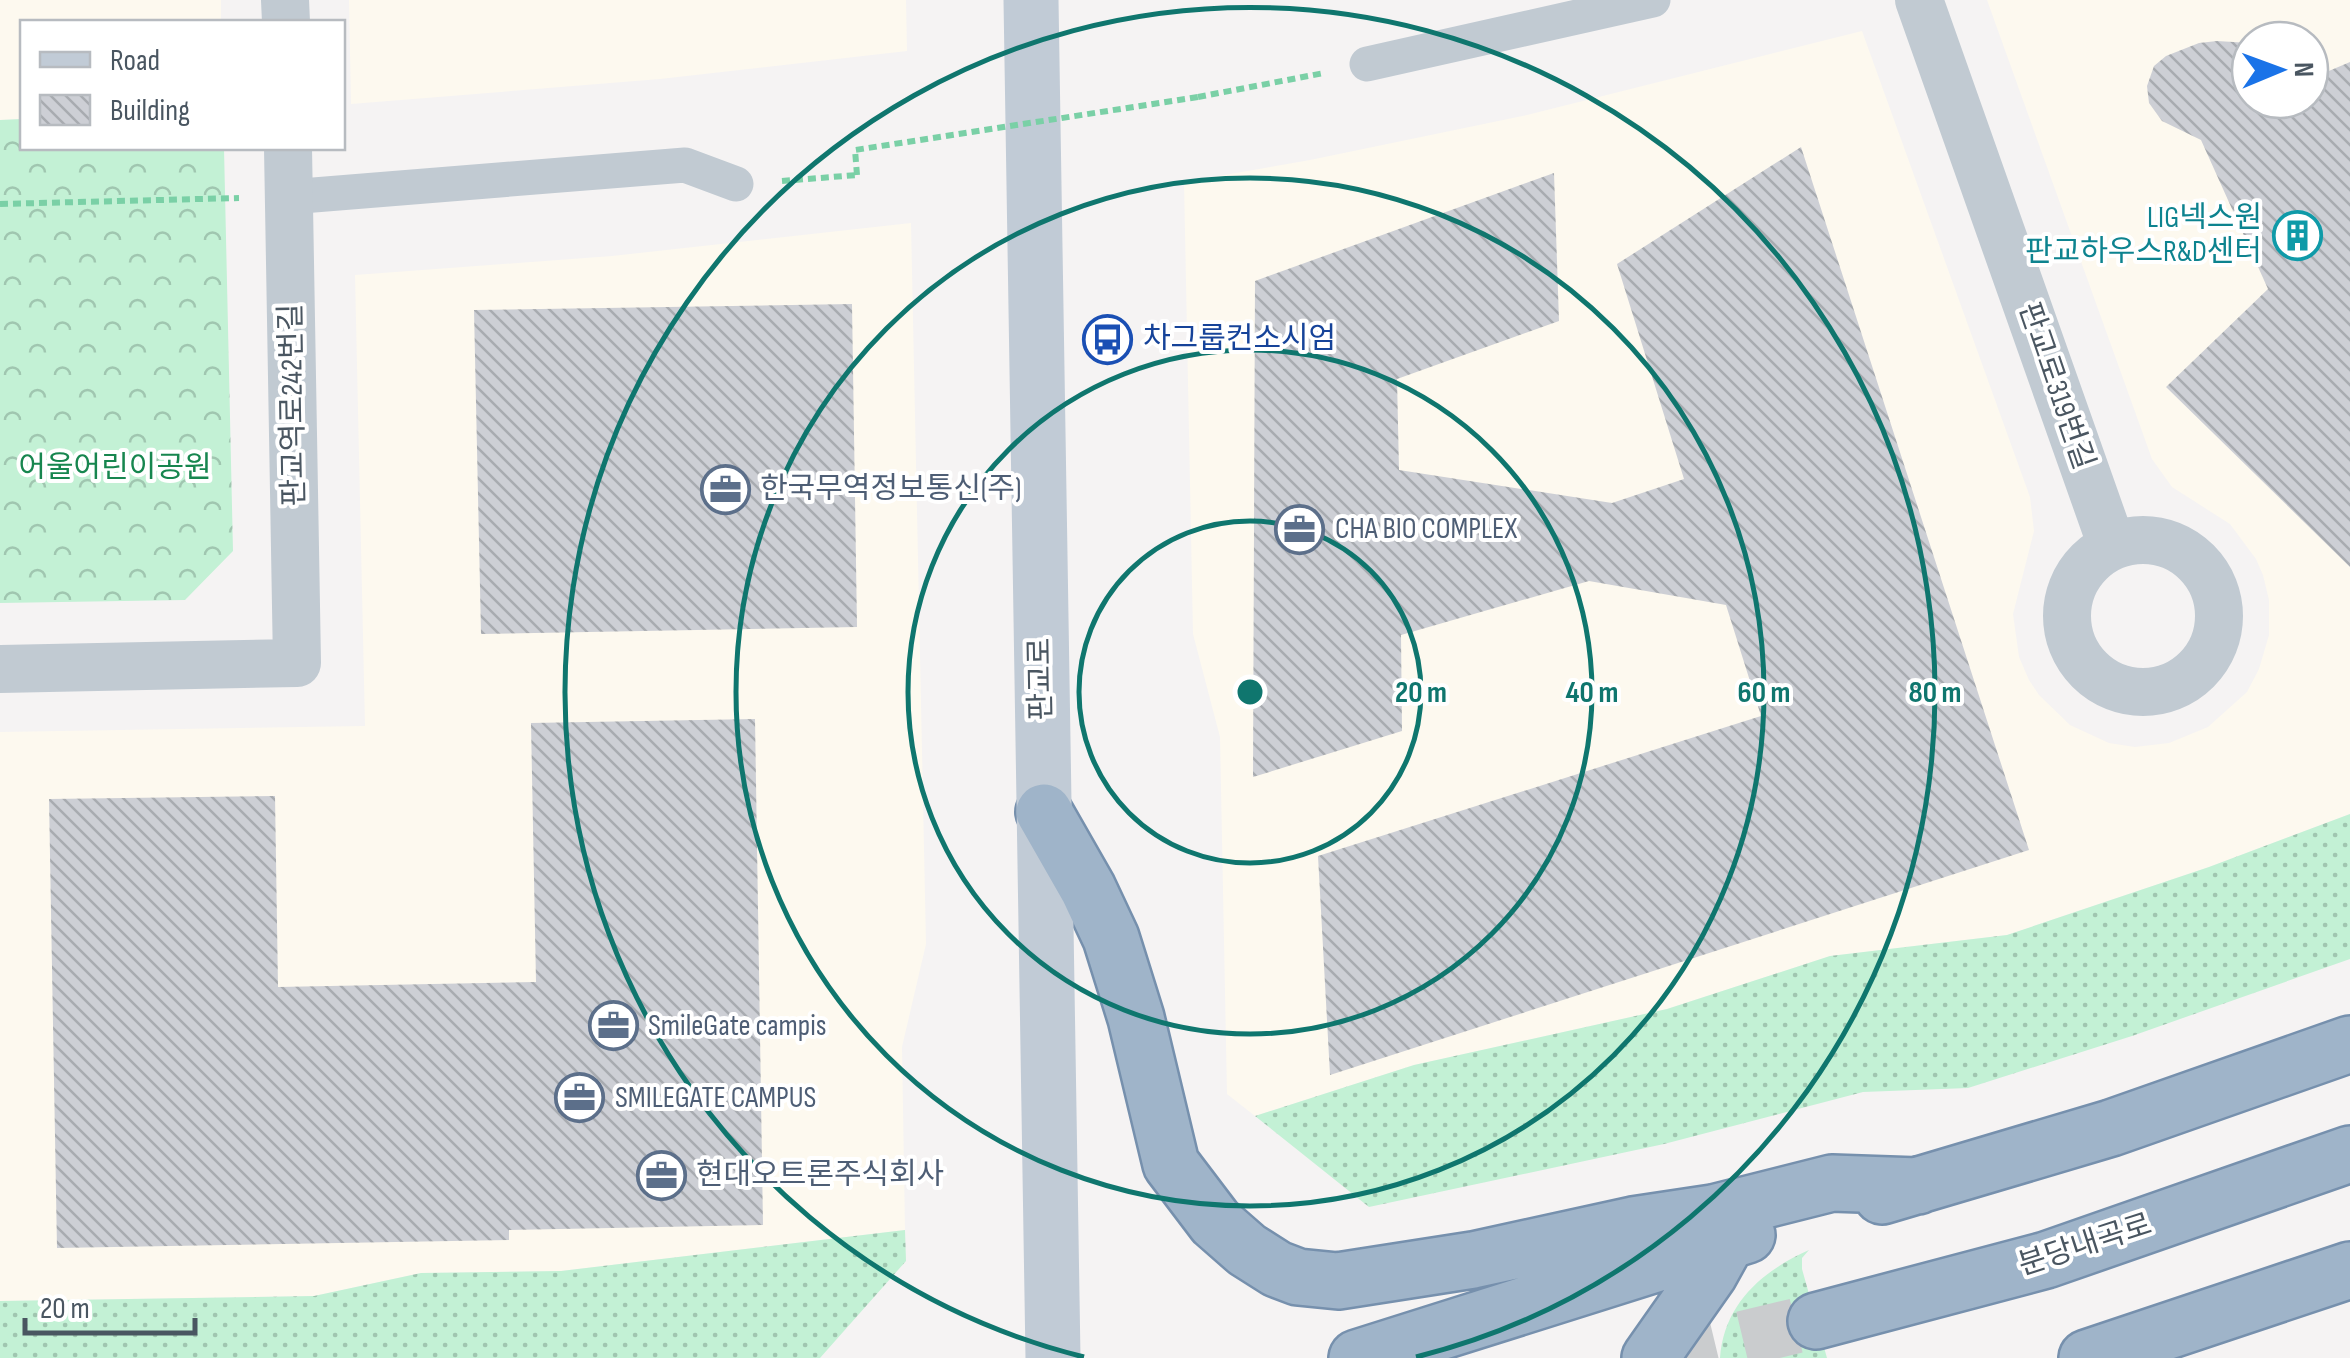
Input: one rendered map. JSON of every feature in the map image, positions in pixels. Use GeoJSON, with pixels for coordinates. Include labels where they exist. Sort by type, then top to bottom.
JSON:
{"type":"FeatureCollection","features":[{"type":"Feature","properties":{"kind":"highway"},"geometry":{"type":"LineString","coordinates":[[1044,812],[1111,938],[1136,1018],[1171,1164],[1214,1222],[1247,1250],[1298,1278],[1338,1280],[1473,1260],[1713,1212],[1832,1182],[1918,1186]]}},
{"type":"Feature","properties":{"kind":"highway"},"geometry":{"type":"LineString","coordinates":[[1357,1358],[1728,1240],[2111,1128],[2350,1044]]}},
{"type":"Feature","properties":{"kind":"highway","name":"분당내곡로"},"geometry":{"type":"LineString","coordinates":[[1816,1321],[2046,1260],[2350,1154]]}},
{"type":"Feature","properties":{"kind":"highway"},"geometry":{"type":"LineString","coordinates":[[1650,1358],[1728,1240]]}},
{"type":"Feature","properties":{"kind":"highway"},"geometry":{"type":"LineString","coordinates":[[2088,1358],[2350,1270]]}},
{"type":"Feature","properties":{"kind":"main road","name":"판교로"},"geometry":{"type":"LineString","coordinates":[[1031,0],[1054,1358]]}},
{"type":"Feature","properties":{"kind":"street"},"geometry":{"type":"LineString","coordinates":[[1367,64],[1654,0]]}},
{"type":"Feature","properties":{"kind":"street","name":"판교로319번길"},"geometry":{"type":"LineString","coordinates":[[1919,0],[2112,546]]}},
{"type":"Feature","properties":{"kind":"street","name":"판교역로242번길"},"geometry":{"type":"LineString","coordinates":[[0,669],[297,663],[288,150]]}},
{"type":"Feature","properties":{"kind":"street"},"geometry":{"type":"LineString","coordinates":[[289,196],[685,165],[736,184]]}},
{"type":"Feature","properties":{"kind":"path"},"geometry":{"type":"LineString","coordinates":[[736,184],[857,174],[855,150],[1198,97],[1367,64]]}},
{"type":"Feature","properties":{"kind":"path"},"geometry":{"type":"LineString","coordinates":[[0,204],[289,196]]}},
{"type":"Feature","properties":{"kind":"shaded area"},"geometry":{"type":"Polygon","coordinates":[[[0,0],[221,0],[221,20],[20,20],[20,119],[0,120],[0,0]]]}},
{"type":"Feature","properties":{"kind":"shaded area"},"geometry":{"type":"Polygon","coordinates":[[[349,0],[906,0],[907,51],[660,79],[351,104],[349,0]]]}},
{"type":"Feature","properties":{"kind":"shaded area"},"geometry":{"type":"Polygon","coordinates":[[[1987,0],[2350,0],[2350,814],[2209,867],[2007,935],[1830,956],[1667,1009],[1414,1065],[1255,1116],[1227,1094],[1220,737],[1193,634],[1184,182],[1527,115],[1862,31],[2030,497],[2034,531],[2013,614],[2019,657],[2039,695],[2070,725],[2109,743],[2135,747],[2169,743],[2208,727],[2247,692],[2269,635],[2269,600],[2256,559],[2230,524],[2172,487],[2152,459],[1987,0]]]}},
{"type":"Feature","properties":{"kind":"shaded area"},"geometry":{"type":"Polygon","coordinates":[[[911,223],[926,944],[902,1047],[905,1230],[561,1271],[421,1273],[314,1296],[0,1301],[0,732],[365,726],[355,275],[612,256],[911,223]]]}},
{"type":"Feature","properties":{"kind":"green space","name":"어울어린이공원"},"geometry":{"type":"Polygon","coordinates":[[[20,119],[20,150],[224,150],[233,551],[185,600],[0,603],[0,120],[20,119]]]}},
{"type":"Feature","properties":{"kind":"green space"},"geometry":{"type":"Polygon","coordinates":[[[2350,814],[2350,959],[2132,1036],[1968,1088],[1863,1092],[1664,1144],[1369,1207],[1255,1116],[1414,1065],[1667,1009],[1830,956],[2007,935],[2209,867],[2350,814]]]}},
{"type":"Feature","properties":{"kind":"green space"},"geometry":{"type":"Polygon","coordinates":[[[905,1230],[906,1261],[820,1358],[0,1358],[0,1301],[314,1296],[421,1273],[561,1271],[905,1230]]]}},
{"type":"Feature","properties":{"kind":"green space"},"geometry":{"type":"Polygon","coordinates":[[[1809,1250],[1802,1258],[1802,1269],[1827,1358],[1720,1358],[1729,1321],[1748,1292],[1776,1268],[1809,1250]]]}},
{"type":"Feature","properties":{"kind":"building"},"geometry":{"type":"Polygon","coordinates":[[[2230,42],[2230,120],[2330,120],[2330,70],[2350,62],[2350,567],[2166,387],[2268,289],[2201,140],[2162,121],[2149,103],[2147,86],[2154,66],[2166,56],[2199,43],[2230,42]]]}},
{"type":"Feature","properties":{"kind":"building"},"geometry":{"type":"Polygon","coordinates":[[[1801,147],[2029,850],[1330,1075],[1318,856],[1761,716],[1726,605],[1589,581],[1401,635],[1402,731],[1253,777],[1255,281],[1554,173],[1559,321],[1397,379],[1399,470],[1612,503],[1684,479],[1617,264],[1801,147]]]}},
{"type":"Feature","properties":{"kind":"building"},"geometry":{"type":"Polygon","coordinates":[[[852,304],[857,627],[481,634],[474,310],[852,304]]]}},
{"type":"Feature","properties":{"kind":"building"},"geometry":{"type":"Polygon","coordinates":[[[755,719],[763,1225],[509,1230],[509,1240],[57,1248],[49,799],[275,796],[278,987],[536,982],[531,723],[755,719]]]}},
{"type":"Feature","properties":{"kind":"tunnel"},"geometry":{"type":"LineString","coordinates":[[1662,1358],[1816,1321]]}},
{"type":"Feature","properties":{"kind":"place","name":"LIG넥스원 판교하우스R&D센터"},"geometry":{"type":"Point","coordinates":[2297,235]}},
{"type":"Feature","properties":{"kind":"place","name":"차그룹컨소시엄"},"geometry":{"type":"Point","coordinates":[1108,339]}},
{"type":"Feature","properties":{"kind":"place","name":"한국무역정보통신(주)"},"geometry":{"type":"Point","coordinates":[725,489]}},
{"type":"Feature","properties":{"kind":"place","name":"CHA BIO COMPLEX"},"geometry":{"type":"Point","coordinates":[1300,529]}},
{"type":"Feature","properties":{"kind":"place","name":"SmileGate campis"},"geometry":{"type":"Point","coordinates":[613,1026]}},
{"type":"Feature","properties":{"kind":"place","name":"SMILEGATE CAMPUS"},"geometry":{"type":"Point","coordinates":[580,1098]}},
{"type":"Feature","properties":{"kind":"place","name":"현대오트론주식회사"},"geometry":{"type":"Point","coordinates":[661,1175]}}]}
